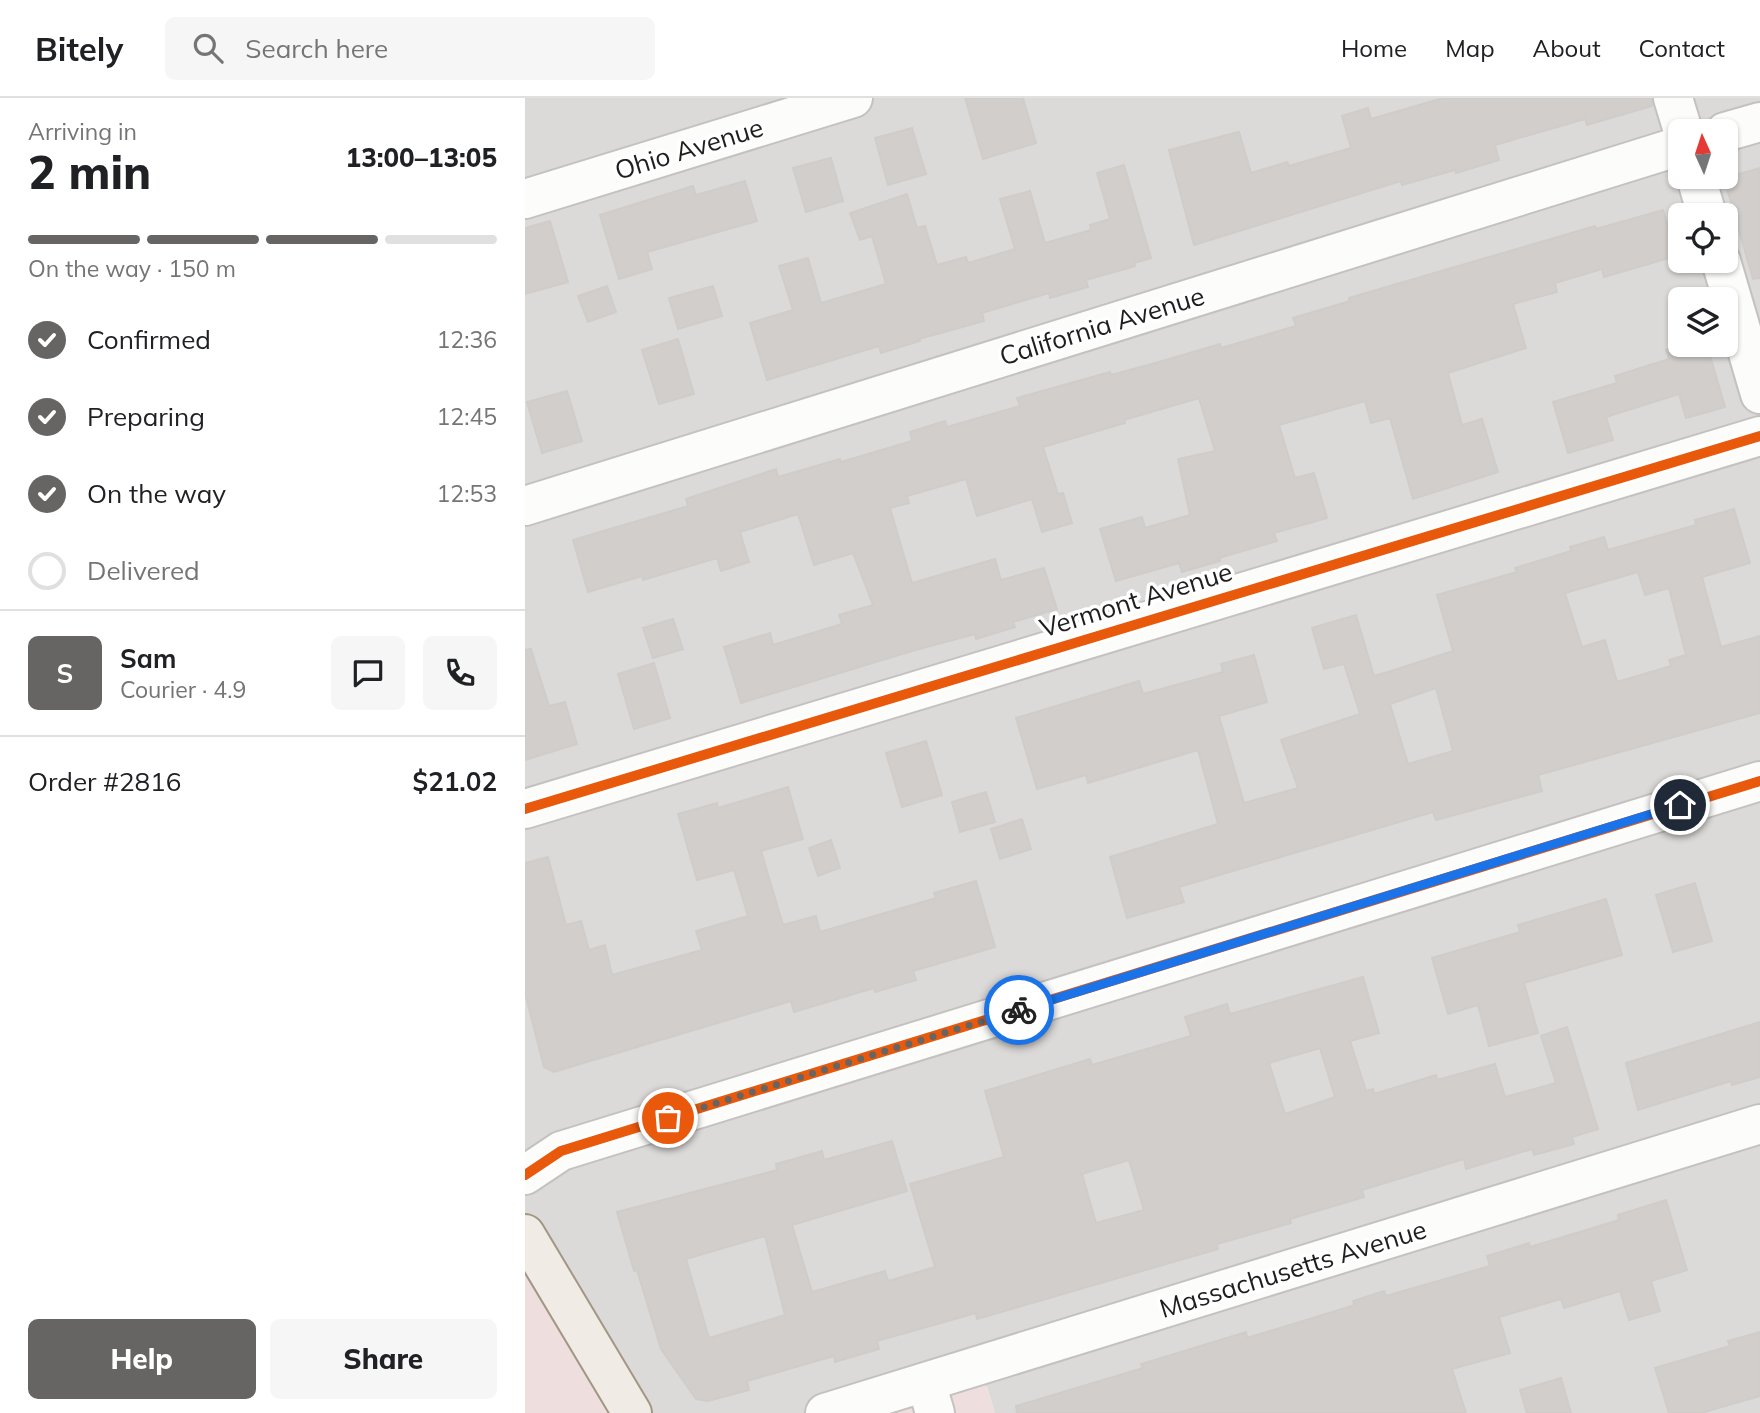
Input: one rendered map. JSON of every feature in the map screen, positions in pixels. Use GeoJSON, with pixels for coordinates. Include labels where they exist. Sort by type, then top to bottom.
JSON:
{"type":"FeatureCollection","features":[{"type":"Feature","properties":{"kind":"main road"},"geometry":{"type":"LineString","coordinates":[[525,1234],[632,1413]]}},
{"type":"Feature","properties":{"kind":"street","name":"Ohio Avenue"},"geometry":{"type":"LineString","coordinates":[[525,200],[853,98]]}},
{"type":"Feature","properties":{"kind":"street"},"geometry":{"type":"LineString","coordinates":[[1672,98],[1679,119]]}},
{"type":"Feature","properties":{"kind":"street"},"geometry":{"type":"LineString","coordinates":[[1738,128],[1760,122]]}},
{"type":"Feature","properties":{"kind":"street","name":"California Avenue"},"geometry":{"type":"LineString","coordinates":[[525,506],[1668,150]]}},
{"type":"Feature","properties":{"kind":"street"},"geometry":{"type":"LineString","coordinates":[[1725,273],[1760,394]]}},
{"type":"Feature","properties":{"kind":"street","name":"Vermont Avenue"},"geometry":{"type":"LineString","coordinates":[[525,809],[1760,436]]}},
{"type":"Feature","properties":{"kind":"street"},"geometry":{"type":"LineString","coordinates":[[525,1175],[561,1151],[1760,781]]}},
{"type":"Feature","properties":{"kind":"street","name":"Massachusetts Avenue"},"geometry":{"type":"LineString","coordinates":[[825,1413],[930,1398],[1760,1124]]}},
{"type":"Feature","properties":{"kind":"shaded area"},"geometry":{"type":"Polygon","coordinates":[[[525,98],[1760,98],[1760,1413],[995,1413],[987,1387],[865,1413],[630,1413],[525,1255],[525,98]]]}},
{"type":"Feature","properties":{"kind":"shaded area"},"geometry":{"type":"Polygon","coordinates":[[[525,1255],[630,1413],[525,1413],[525,1255]]]}},
{"type":"Feature","properties":{"kind":"shaded area"},"geometry":{"type":"Polygon","coordinates":[[[982,1376],[995,1413],[865,1413],[982,1376]]]}},
{"type":"Feature","properties":{"kind":"building"},"geometry":{"type":"Polygon","coordinates":[[[965,98],[1023,98],[1036,143],[983,159],[965,98]]]}},
{"type":"Feature","properties":{"kind":"building"},"geometry":{"type":"Polygon","coordinates":[[[1443,98],[1652,98],[1652,106],[1587,125],[1585,119],[1495,145],[1499,160],[1402,185],[1401,181],[1194,245],[1169,150],[1239,132],[1251,173],[1287,162],[1289,166],[1351,148],[1342,116],[1368,108],[1371,119],[1443,98]]]}},
{"type":"Feature","properties":{"kind":"building"},"geometry":{"type":"Polygon","coordinates":[[[912,128],[926,174],[888,185],[875,138],[912,128]]]}},
{"type":"Feature","properties":{"kind":"building"},"geometry":{"type":"Polygon","coordinates":[[[831,158],[843,201],[806,212],[793,168],[831,158]]]}},
{"type":"Feature","properties":{"kind":"building"},"geometry":{"type":"Polygon","coordinates":[[[1124,165],[1151,258],[1134,263],[1135,266],[1086,280],[1088,287],[1050,298],[1049,293],[982,313],[984,321],[881,353],[879,346],[767,380],[750,323],[793,310],[779,266],[808,258],[821,303],[886,284],[872,236],[860,240],[850,213],[907,194],[917,228],[925,226],[937,265],[966,257],[968,263],[1015,249],[1000,199],[1030,191],[1045,243],[1091,230],[1090,225],[1110,219],[1097,173],[1124,165]]]}},
{"type":"Feature","properties":{"kind":"building"},"geometry":{"type":"Polygon","coordinates":[[[1760,168],[1760,278],[1753,279],[1738,227],[1738,203],[1731,203],[1727,189],[1738,189],[1738,174],[1760,168]]]}},
{"type":"Feature","properties":{"kind":"building"},"geometry":{"type":"Polygon","coordinates":[[[745,181],[757,221],[647,252],[652,269],[619,279],[600,215],[693,186],[696,195],[745,181]]]}},
{"type":"Feature","properties":{"kind":"building"},"geometry":{"type":"Polygon","coordinates":[[[1663,210],[1668,228],[1668,258],[1604,277],[1602,269],[1555,283],[1557,292],[1513,304],[1526,348],[1448,373],[1462,425],[1482,419],[1498,472],[1413,499],[1390,418],[1371,423],[1365,401],[1279,425],[1295,478],[1314,473],[1327,518],[1274,533],[1277,541],[1219,558],[1220,561],[1182,572],[1179,563],[1116,581],[1100,529],[1142,517],[1145,528],[1190,515],[1178,459],[1215,451],[1199,398],[1124,420],[1125,423],[1043,447],[1058,494],[1063,493],[1072,523],[1042,532],[1032,499],[977,516],[966,479],[907,496],[909,503],[890,508],[912,583],[995,559],[1001,580],[1044,568],[1057,609],[1013,622],[1015,627],[976,639],[975,634],[912,651],[741,703],[724,647],[770,633],[773,645],[842,624],[839,615],[873,605],[853,553],[814,565],[798,514],[740,532],[749,562],[721,571],[717,558],[643,580],[642,576],[588,592],[573,540],[688,506],[686,499],[776,469],[778,477],[912,441],[910,432],[945,421],[947,427],[1020,406],[1017,398],[1220,344],[1221,348],[1296,326],[1293,318],[1350,301],[1349,298],[1595,226],[1596,229],[1663,210]]]}},
{"type":"Feature","properties":{"kind":"building"},"geometry":{"type":"Polygon","coordinates":[[[550,221],[568,282],[525,294],[525,228],[550,221]]]}},
{"type":"Feature","properties":{"kind":"building"},"geometry":{"type":"Polygon","coordinates":[[[607,286],[616,312],[588,322],[578,296],[607,286]]]}},
{"type":"Feature","properties":{"kind":"building"},"geometry":{"type":"Polygon","coordinates":[[[713,286],[722,316],[678,329],[669,298],[713,286]]]}},
{"type":"Feature","properties":{"kind":"building"},"geometry":{"type":"Polygon","coordinates":[[[678,339],[694,394],[659,404],[642,350],[678,339]]]}},
{"type":"Feature","properties":{"kind":"building"},"geometry":{"type":"Polygon","coordinates":[[[1668,357],[1710,357],[1725,407],[1686,418],[1679,394],[1606,417],[1613,440],[1568,453],[1553,402],[1617,383],[1615,376],[1669,359],[1668,357]]]}},
{"type":"Feature","properties":{"kind":"building"},"geometry":{"type":"Polygon","coordinates":[[[567,391],[582,441],[542,453],[527,402],[567,391]]]}},
{"type":"Feature","properties":{"kind":"building"},"geometry":{"type":"Polygon","coordinates":[[[1734,509],[1750,563],[1702,577],[1721,647],[1760,636],[1760,713],[1538,775],[1542,791],[1436,820],[1433,812],[1179,887],[1184,902],[1127,918],[1110,857],[1218,824],[1198,750],[1088,783],[1086,775],[1037,789],[1016,718],[1139,681],[1143,694],[1223,672],[1221,664],[1254,655],[1267,702],[1219,716],[1244,803],[1298,788],[1281,740],[1360,714],[1344,664],[1324,669],[1312,628],[1356,615],[1374,676],[1453,651],[1437,595],[1517,572],[1515,568],[1571,551],[1570,547],[1604,537],[1608,550],[1696,525],[1695,520],[1734,509]],[[1638,572],[1565,593],[1582,647],[1605,640],[1617,682],[1671,666],[1669,660],[1686,655],[1669,588],[1645,595],[1638,572]],[[1436,688],[1390,704],[1408,764],[1453,751],[1436,688]]]}},
{"type":"Feature","properties":{"kind":"building"},"geometry":{"type":"Polygon","coordinates":[[[673,619],[683,649],[653,658],[643,628],[673,619]]]}},
{"type":"Feature","properties":{"kind":"building"},"geometry":{"type":"Polygon","coordinates":[[[531,649],[549,706],[565,702],[577,744],[525,760],[525,650],[531,649]]]}},
{"type":"Feature","properties":{"kind":"building"},"geometry":{"type":"Polygon","coordinates":[[[654,663],[670,718],[634,729],[618,674],[654,663]]]}},
{"type":"Feature","properties":{"kind":"building"},"geometry":{"type":"Polygon","coordinates":[[[926,741],[942,795],[902,807],[886,753],[926,741]]]}},
{"type":"Feature","properties":{"kind":"building"},"geometry":{"type":"Polygon","coordinates":[[[788,787],[803,839],[761,851],[783,925],[816,916],[820,932],[936,898],[934,893],[976,881],[995,947],[913,971],[916,980],[875,992],[874,988],[794,1012],[791,1001],[554,1072],[544,1067],[525,993],[525,863],[548,857],[566,925],[581,921],[589,950],[605,945],[612,975],[702,950],[696,931],[748,916],[734,870],[697,880],[678,814],[717,803],[718,808],[788,787]]]}},
{"type":"Feature","properties":{"kind":"building"},"geometry":{"type":"Polygon","coordinates":[[[986,792],[995,822],[960,832],[952,802],[986,792]]]}},
{"type":"Feature","properties":{"kind":"building"},"geometry":{"type":"Polygon","coordinates":[[[1022,819],[1031,849],[1000,859],[991,829],[1022,819]]]}},
{"type":"Feature","properties":{"kind":"building"},"geometry":{"type":"Polygon","coordinates":[[[831,840],[840,868],[818,876],[809,848],[831,840]]]}},
{"type":"Feature","properties":{"kind":"building"},"geometry":{"type":"Polygon","coordinates":[[[1695,883],[1712,941],[1673,952],[1656,895],[1695,883]]]}},
{"type":"Feature","properties":{"kind":"building"},"geometry":{"type":"Polygon","coordinates":[[[1606,899],[1622,955],[1524,983],[1538,1033],[1489,1046],[1478,1005],[1448,1014],[1432,958],[1520,932],[1518,925],[1606,899]]]}},
{"type":"Feature","properties":{"kind":"building"},"geometry":{"type":"Polygon","coordinates":[[[1363,977],[1379,1033],[1350,1041],[1366,1091],[1373,1089],[1374,1094],[1436,1075],[1437,1080],[1495,1064],[1505,1097],[1556,1083],[1541,1036],[1567,1027],[1598,1129],[1572,1137],[1574,1144],[1534,1155],[1532,1149],[1466,1169],[1464,1159],[1362,1190],[1364,1197],[1290,1219],[1291,1223],[1217,1244],[1218,1249],[977,1319],[976,1313],[877,1341],[879,1349],[835,1362],[834,1356],[747,1381],[749,1390],[708,1401],[696,1399],[661,1349],[617,1212],[777,1170],[776,1164],[822,1151],[824,1160],[892,1141],[907,1191],[792,1225],[812,1292],[885,1271],[888,1281],[935,1267],[910,1184],[1004,1157],[985,1091],[1090,1059],[1092,1065],[1191,1036],[1185,1017],[1227,1004],[1230,1014],[1363,977]],[[1320,1048],[1269,1063],[1285,1114],[1335,1097],[1320,1048]],[[1129,1160],[1082,1174],[1096,1223],[1144,1210],[1129,1160]],[[765,1236],[686,1259],[709,1338],[785,1315],[765,1236]]]}},
{"type":"Feature","properties":{"kind":"building"},"geometry":{"type":"Polygon","coordinates":[[[1760,1022],[1760,1077],[1732,1085],[1731,1081],[1638,1110],[1626,1063],[1760,1022]]]}},
{"type":"Feature","properties":{"kind":"building"},"geometry":{"type":"Polygon","coordinates":[[[1666,1200],[1687,1270],[1651,1281],[1660,1311],[1629,1320],[1620,1291],[1564,1308],[1561,1299],[1499,1317],[1510,1353],[1452,1369],[1466,1413],[1017,1413],[1016,1406],[1143,1368],[1141,1364],[1246,1332],[1247,1338],[1355,1305],[1353,1301],[1384,1291],[1386,1296],[1490,1266],[1487,1256],[1529,1243],[1530,1247],[1619,1220],[1618,1215],[1666,1200]]]}},
{"type":"Feature","properties":{"kind":"building"},"geometry":{"type":"Polygon","coordinates":[[[1760,1332],[1760,1396],[1701,1413],[1669,1413],[1655,1368],[1730,1346],[1728,1341],[1760,1332]]]}},
{"type":"Feature","properties":{"kind":"building"},"geometry":{"type":"Polygon","coordinates":[[[1561,1378],[1571,1413],[1527,1413],[1520,1390],[1561,1378]]]}},
{"type":"Feature","properties":{"kind":"cycle path"},"geometry":{"type":"LineString","coordinates":[[525,809],[1760,436]]}},
{"type":"Feature","properties":{"kind":"cycle path"},"geometry":{"type":"LineString","coordinates":[[525,1175],[561,1151],[1760,781]]}},
{"type":"Feature","properties":{"kind":"way so far"},"geometry":{"type":"LineString","coordinates":[[668,1118],[1019,1010]]}},
{"type":"Feature","properties":{"kind":"route"},"geometry":{"type":"LineString","coordinates":[[1019,1010],[1680,805]]}}]}
